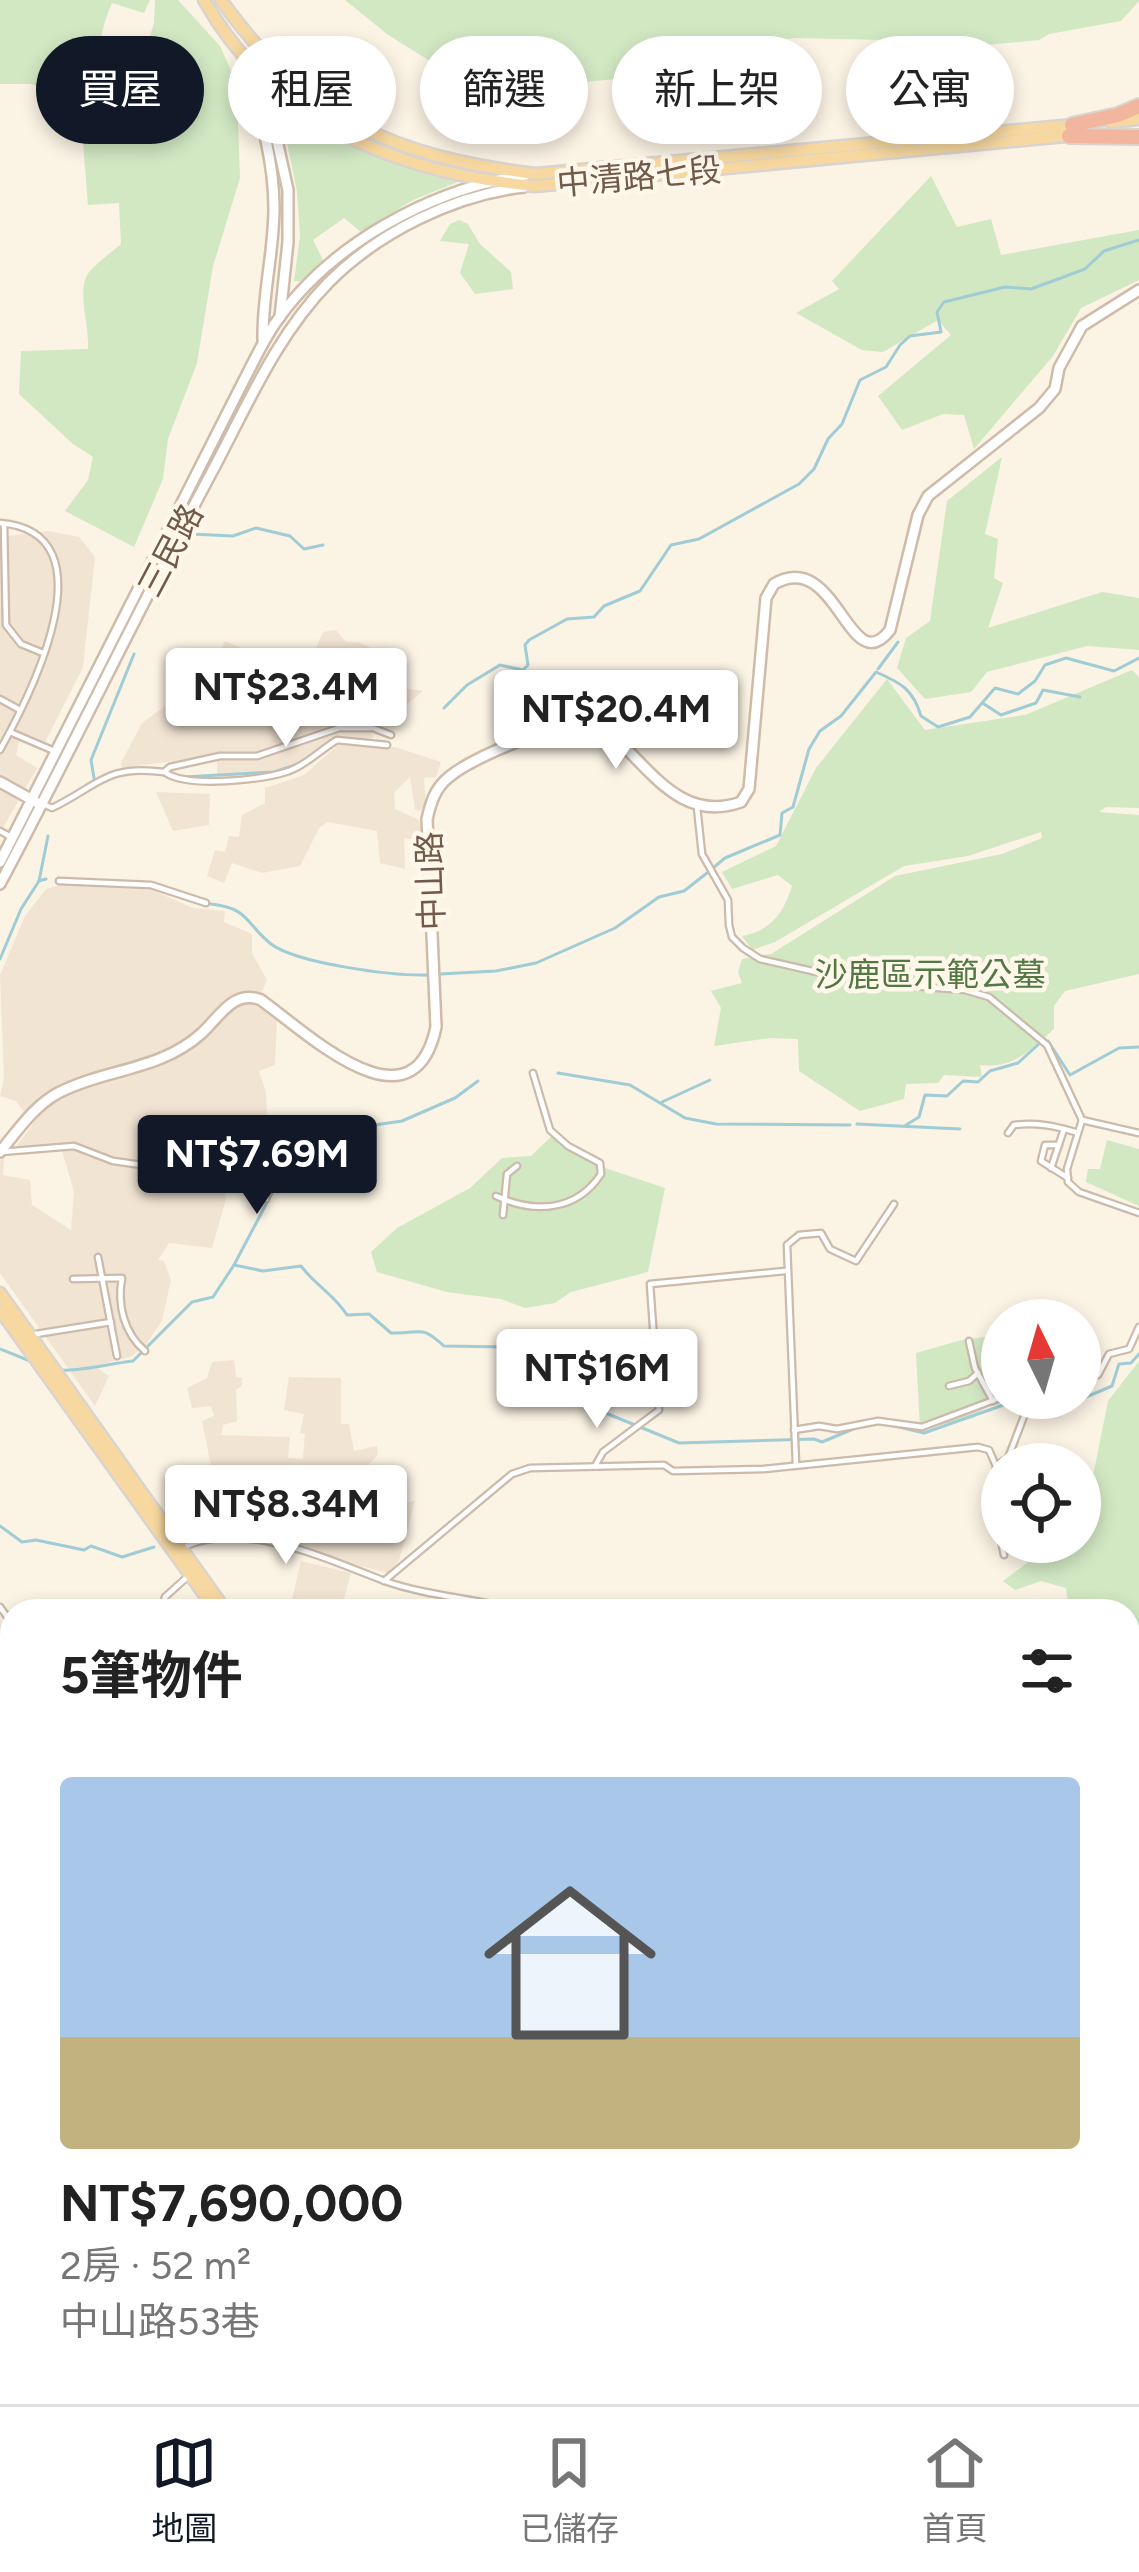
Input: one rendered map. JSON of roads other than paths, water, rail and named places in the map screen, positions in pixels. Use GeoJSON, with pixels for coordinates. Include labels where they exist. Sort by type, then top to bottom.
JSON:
{"type":"FeatureCollection","features":[{"type":"Feature","properties":{"kind":"highway"},"geometry":{"type":"LineString","coordinates":[[1070,130],[1139,106]]}},
{"type":"Feature","properties":{"kind":"highway"},"geometry":{"type":"LineString","coordinates":[[1070,130],[1139,134]]}},
{"type":"Feature","properties":{"kind":"main road","name":"中清路七段"},"geometry":{"type":"LineString","coordinates":[[204,0],[228,36]]}},
{"type":"Feature","properties":{"kind":"main road","name":"中清路七段"},"geometry":{"type":"LineString","coordinates":[[221,0],[247,36]]}},
{"type":"Feature","properties":{"kind":"main road","name":"中清路七段"},"geometry":{"type":"LineString","coordinates":[[363,144],[416,164],[489,182],[1070,130],[1139,119]]}},
{"type":"Feature","properties":{"kind":"main road","name":"中清路七段"},"geometry":{"type":"LineString","coordinates":[[396,142],[436,157],[536,180]]}},
{"type":"Feature","properties":{"kind":"main road"},"geometry":{"type":"LineString","coordinates":[[0,1283],[49,1362],[220,1599]]}},
{"type":"Feature","properties":{"kind":"main road"},"geometry":{"type":"LineString","coordinates":[[5,1296],[221,1599]]}},
{"type":"Feature","properties":{"kind":"main road"},"geometry":{"type":"LineString","coordinates":[[0,1314],[202,1599]]}},
{"type":"Feature","properties":{"kind":"main road"},"geometry":{"type":"LineString","coordinates":[[0,1314],[203,1599]]}},
{"type":"Feature","properties":{"kind":"street","name":"三民路"},"geometry":{"type":"LineString","coordinates":[[262,345],[271,278],[273,184],[266,144]]}},
{"type":"Feature","properties":{"kind":"street","name":"三民路"},"geometry":{"type":"LineString","coordinates":[[277,144],[288,190],[278,347]]}},
{"type":"Feature","properties":{"kind":"street","name":"三民路"},"geometry":{"type":"LineString","coordinates":[[36,802],[33,788],[52,750],[278,347],[333,279],[377,244],[458,203],[536,180]]}},
{"type":"Feature","properties":{"kind":"street","name":"三民路"},"geometry":{"type":"LineString","coordinates":[[0,862],[36,802],[262,345],[280,318],[331,265],[378,230],[424,205],[489,182]]}},
{"type":"Feature","properties":{"kind":"street"},"geometry":{"type":"LineString","coordinates":[[1068,1178],[1082,1120],[1047,1045],[989,997],[965,990],[860,982],[760,959],[743,948],[732,937],[728,900],[702,854],[697,802],[735,805],[748,789],[766,598],[775,584],[800,575],[813,580],[858,636],[882,639],[890,630],[918,515],[928,496],[1039,408],[1055,389],[1059,368],[1082,326],[1139,290]]}},
{"type":"Feature","properties":{"kind":"street"},"geometry":{"type":"LineString","coordinates":[[0,750],[43,653],[58,606],[51,553],[36,532],[2,524],[6,625],[13,636],[43,653]]}},
{"type":"Feature","properties":{"kind":"street","name":"三民路"},"geometry":{"type":"LineString","coordinates":[[0,884],[101,663]]}},
{"type":"Feature","properties":{"kind":"street"},"geometry":{"type":"LineString","coordinates":[[0,699],[20,710]]}},
{"type":"Feature","properties":{"kind":"street","name":"中山路"},"geometry":{"type":"LineString","coordinates":[[0,1152],[54,1095],[175,1054],[229,1004],[245,996],[261,1000],[376,1077],[396,1076],[421,1062],[432,1046],[436,1027],[427,819],[436,790],[460,769],[541,733],[592,722],[667,791],[697,802]]}},
{"type":"Feature","properties":{"kind":"street"},"geometry":{"type":"LineString","coordinates":[[164,772],[170,766],[220,756],[257,756],[339,728],[373,728],[391,735]]}},
{"type":"Feature","properties":{"kind":"street"},"geometry":{"type":"LineString","coordinates":[[10,732],[52,750]]}},
{"type":"Feature","properties":{"kind":"street"},"geometry":{"type":"LineString","coordinates":[[0,782],[52,808],[117,772],[164,772],[181,781],[259,776],[289,771],[337,740],[387,745]]}},
{"type":"Feature","properties":{"kind":"street"},"geometry":{"type":"LineString","coordinates":[[0,831],[13,838]]}},
{"type":"Feature","properties":{"kind":"street"},"geometry":{"type":"LineString","coordinates":[[59,881],[145,884],[206,903]]}},
{"type":"Feature","properties":{"kind":"street"},"geometry":{"type":"LineString","coordinates":[[499,1197],[526,1206],[557,1208],[592,1189],[603,1170],[598,1161],[568,1146],[550,1130],[533,1073]]}},
{"type":"Feature","properties":{"kind":"street"},"geometry":{"type":"LineString","coordinates":[[1082,1120],[1139,1133]]}},
{"type":"Feature","properties":{"kind":"street"},"geometry":{"type":"LineString","coordinates":[[1008,1133],[1022,1124],[1078,1133]]}},
{"type":"Feature","properties":{"kind":"street"},"geometry":{"type":"LineString","coordinates":[[1051,1168],[1064,1129]]}},
{"type":"Feature","properties":{"kind":"street","name":"中山路"},"geometry":{"type":"LineString","coordinates":[[0,1152],[74,1145],[113,1161],[215,1175],[266,1199],[271,1162]]}},
{"type":"Feature","properties":{"kind":"street"},"geometry":{"type":"LineString","coordinates":[[1059,1145],[1045,1145],[1041,1161],[1068,1178],[1079,1192],[1139,1213]]}},
{"type":"Feature","properties":{"kind":"street"},"geometry":{"type":"LineString","coordinates":[[503,1215],[499,1197],[507,1174],[517,1166]]}},
{"type":"Feature","properties":{"kind":"street"},"geometry":{"type":"LineString","coordinates":[[796,1464],[787,1245],[809,1233],[821,1233],[830,1249],[856,1261],[894,1204]]}},
{"type":"Feature","properties":{"kind":"street"},"geometry":{"type":"LineString","coordinates":[[98,1257],[117,1356]]}},
{"type":"Feature","properties":{"kind":"street"},"geometry":{"type":"LineString","coordinates":[[595,1466],[603,1452],[657,1413],[650,1284],[785,1270]]}},
{"type":"Feature","properties":{"kind":"street"},"geometry":{"type":"LineString","coordinates":[[73,1279],[122,1278],[128,1334],[142,1349]]}},
{"type":"Feature","properties":{"kind":"street"},"geometry":{"type":"LineString","coordinates":[[36,1334],[111,1322]]}},
{"type":"Feature","properties":{"kind":"street"},"geometry":{"type":"LineString","coordinates":[[1101,1369],[1109,1354],[1129,1348],[1139,1327]]}},
{"type":"Feature","properties":{"kind":"street"},"geometry":{"type":"LineString","coordinates":[[970,1341],[981,1379]]}},
{"type":"Feature","properties":{"kind":"street"},"geometry":{"type":"LineString","coordinates":[[949,1386],[969,1381],[978,1373]]}},
{"type":"Feature","properties":{"kind":"street"},"geometry":{"type":"LineString","coordinates":[[794,1430],[878,1421],[922,1427],[981,1405]]}},
{"type":"Feature","properties":{"kind":"street"},"geometry":{"type":"LineString","coordinates":[[384,1581],[512,1474],[530,1468],[664,1465],[674,1471],[981,1448]]}},
{"type":"Feature","properties":{"kind":"street"},"geometry":{"type":"LineString","coordinates":[[186,1546],[209,1536],[270,1542],[361,1569],[384,1581],[471,1599]]}},
{"type":"Feature","properties":{"kind":"street"},"geometry":{"type":"LineString","coordinates":[[165,1599],[185,1579]]}},
{"type":"Feature","properties":{"kind":"waterway"},"geometry":{"type":"LineString","coordinates":[[444,708],[467,685],[500,665],[523,670],[528,665],[525,645],[529,640],[567,619],[594,617],[604,606],[640,591],[671,545],[699,539],[799,484],[842,424],[860,380],[886,367],[910,336],[941,332],[937,312],[944,302],[1005,287],[1031,289],[1085,269],[1104,251],[1139,240]]}},
{"type":"Feature","properties":{"kind":"waterway"},"geometry":{"type":"LineString","coordinates":[[191,534],[233,536],[256,528],[290,536],[304,549],[323,545]]}},
{"type":"Feature","properties":{"kind":"waterway"},"geometry":{"type":"LineString","coordinates":[[878,669],[898,642]]}},
{"type":"Feature","properties":{"kind":"waterway"},"geometry":{"type":"LineString","coordinates":[[94,778],[91,760],[134,654]]}},
{"type":"Feature","properties":{"kind":"waterway"},"geometry":{"type":"LineString","coordinates":[[713,868],[725,858],[780,835],[782,813],[793,807],[809,749],[876,672],[905,688],[921,716],[938,727],[970,717],[995,688],[1018,694],[1045,665],[1066,658],[1114,671],[1139,658]]}},
{"type":"Feature","properties":{"kind":"waterway"},"geometry":{"type":"LineString","coordinates":[[984,704],[1001,715],[1036,703],[1043,690],[1080,697]]}},
{"type":"Feature","properties":{"kind":"waterway"},"geometry":{"type":"LineString","coordinates":[[183,777],[274,772],[298,764]]}},
{"type":"Feature","properties":{"kind":"waterway"},"geometry":{"type":"LineString","coordinates":[[39,881],[48,836]]}},
{"type":"Feature","properties":{"kind":"waterway"},"geometry":{"type":"LineString","coordinates":[[440,974],[536,963],[615,928],[659,897],[684,891],[707,873]]}},
{"type":"Feature","properties":{"kind":"waterway"},"geometry":{"type":"LineString","coordinates":[[0,959],[21,909],[39,881],[46,879]]}},
{"type":"Feature","properties":{"kind":"waterway"},"geometry":{"type":"LineString","coordinates":[[211,904],[240,913],[271,944],[302,957],[371,971],[428,975]]}},
{"type":"Feature","properties":{"kind":"waterway"},"geometry":{"type":"LineString","coordinates":[[1048,1041],[1070,1075],[1119,1048],[1139,1047]]}},
{"type":"Feature","properties":{"kind":"waterway"},"geometry":{"type":"LineString","coordinates":[[906,1125],[919,1117],[925,1095],[947,1096],[963,1081],[978,1082],[990,1071],[1018,1063],[1041,1042]]}},
{"type":"Feature","properties":{"kind":"waterway"},"geometry":{"type":"LineString","coordinates":[[558,1073],[630,1085],[685,1118],[716,1124],[850,1125]]}},
{"type":"Feature","properties":{"kind":"waterway"},"geometry":{"type":"LineString","coordinates":[[662,1102],[710,1080]]}},
{"type":"Feature","properties":{"kind":"waterway"},"geometry":{"type":"LineString","coordinates":[[234,1265],[272,1193],[274,1167],[282,1157],[328,1147],[368,1126],[402,1121],[455,1098],[478,1081]]}},
{"type":"Feature","properties":{"kind":"waterway"},"geometry":{"type":"LineString","coordinates":[[857,1124],[960,1129]]}},
{"type":"Feature","properties":{"kind":"waterway"},"geometry":{"type":"LineString","coordinates":[[62,1370],[133,1361],[192,1302],[213,1297],[234,1265],[263,1271],[301,1266],[347,1315],[369,1314],[391,1333],[425,1332],[444,1346],[504,1347],[515,1363],[568,1387],[586,1405],[679,1443],[822,1442],[858,1427]]}},
{"type":"Feature","properties":{"kind":"waterway"},"geometry":{"type":"LineString","coordinates":[[0,1349],[35,1363]]}},
{"type":"Feature","properties":{"kind":"waterway"},"geometry":{"type":"LineString","coordinates":[[1101,1391],[1112,1386],[1119,1364],[1131,1363],[1139,1354]]}},
{"type":"Feature","properties":{"kind":"waterway"},"geometry":{"type":"LineString","coordinates":[[891,1425],[924,1433],[981,1413]]}},
{"type":"Feature","properties":{"kind":"waterway"},"geometry":{"type":"LineString","coordinates":[[0,1526],[22,1542],[36,1540],[84,1550],[91,1546],[122,1557],[154,1547]]}},
{"type":"Feature","properties":{"kind":"park label","name":"沙鹿區示範公墓"},"geometry":{"type":"Point","coordinates":[930,974]}}]}
